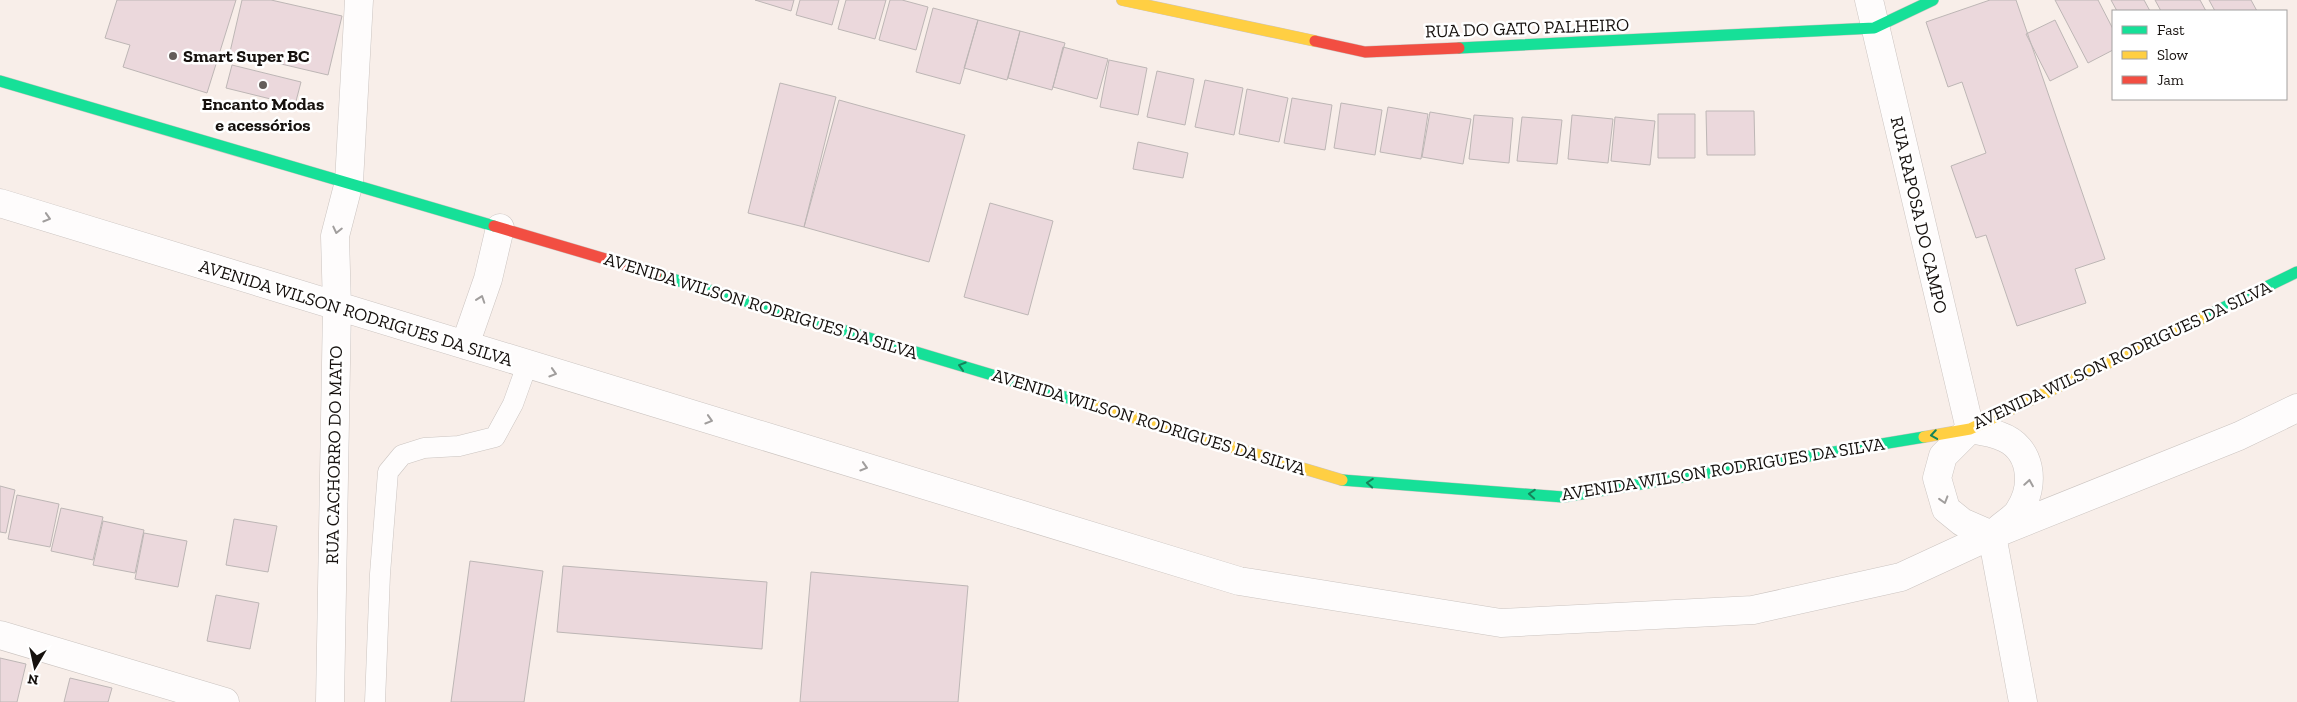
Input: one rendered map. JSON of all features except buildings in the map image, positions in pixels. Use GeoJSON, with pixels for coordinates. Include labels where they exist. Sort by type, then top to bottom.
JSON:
{"type":"FeatureCollection","features":[{"type":"Feature","properties":{"kind":"street","name":"RUA CACHORRO DO MATO"},"geometry":{"type":"LineString","coordinates":[[330,702],[337,307],[335,236],[349,182],[359,0]]}},
{"type":"Feature","properties":{"kind":"street","name":"RUA DO GATO PALHEIRO"},"geometry":{"type":"LineString","coordinates":[[1122,0],[1365,52],[1656,40],[1874,28],[1933,0]]}},
{"type":"Feature","properties":{"kind":"street","name":"RUA RAPOSA DO CAMPO"},"geometry":{"type":"LineString","coordinates":[[1869,0],[1874,28],[1970,429]]}},
{"type":"Feature","properties":{"kind":"street","name":"AVENIDA WILSON RODRIGUES DA SILVA"},"geometry":{"type":"LineString","coordinates":[[0,81],[349,182],[1344,481],[1564,497],[1970,429],[2297,272]]}},
{"type":"Feature","properties":{"kind":"street","name":"AVENIDA WILSON RODRIGUES DA SILVA"},"geometry":{"type":"LineString","coordinates":[[0,203],[527,365],[1239,580],[1501,623],[1753,610],[1901,577],[1992,535],[2239,436],[2297,408]]}},
{"type":"Feature","properties":{"kind":"street"},"geometry":{"type":"LineString","coordinates":[[465,345],[488,279],[500,228]]}},
{"type":"Feature","properties":{"kind":"street"},"geometry":{"type":"LineString","coordinates":[[1970,429],[2002,436],[2021,450],[2030,473],[2027,496],[2019,512],[1992,535],[1962,522],[1946,509],[1937,478],[1943,456],[1970,429]]}},
{"type":"Feature","properties":{"kind":"street"},"geometry":{"type":"LineString","coordinates":[[1992,535],[2022,702]]}},
{"type":"Feature","properties":{"kind":"street"},"geometry":{"type":"LineString","coordinates":[[0,635],[225,702]]}},
{"type":"Feature","properties":{"kind":"lane"},"geometry":{"type":"LineString","coordinates":[[375,702],[380,574],[388,472],[402,455],[424,448],[459,446],[495,437],[513,404],[527,365]]}},
{"type":"Feature","properties":{"kind":"traffic: fast"},"geometry":{"type":"LineString","coordinates":[[1459,48],[1874,28],[1933,0]]}},
{"type":"Feature","properties":{"kind":"traffic: fast"},"geometry":{"type":"LineString","coordinates":[[0,81],[494,226]]}},
{"type":"Feature","properties":{"kind":"traffic: fast"},"geometry":{"type":"LineString","coordinates":[[2202,318],[2297,272]]}},
{"type":"Feature","properties":{"kind":"traffic: fast"},"geometry":{"type":"LineString","coordinates":[[656,274],[1085,403]]}},
{"type":"Feature","properties":{"kind":"traffic: fast"},"geometry":{"type":"LineString","coordinates":[[1342,480],[1563,497],[1924,437]]}},
{"type":"Feature","properties":{"kind":"traffic: slow"},"geometry":{"type":"LineString","coordinates":[[1122,0],[1315,41]]}},
{"type":"Feature","properties":{"kind":"traffic: slow"},"geometry":{"type":"LineString","coordinates":[[1924,437],[1970,429],[2202,318]]}},
{"type":"Feature","properties":{"kind":"traffic: slow"},"geometry":{"type":"LineString","coordinates":[[1085,403],[1342,480]]}},
{"type":"Feature","properties":{"kind":"traffic: jam"},"geometry":{"type":"LineString","coordinates":[[1315,41],[1365,52],[1459,48]]}},
{"type":"Feature","properties":{"kind":"traffic: jam"},"geometry":{"type":"LineString","coordinates":[[494,226],[656,274]]}},
{"type":"Feature","properties":{"kind":"place","name":"Smart Super BC"},"geometry":{"type":"Point","coordinates":[173,56]}},
{"type":"Feature","properties":{"kind":"place","name":"Encanto Modas e acessórios"},"geometry":{"type":"Point","coordinates":[263,85]}}]}
